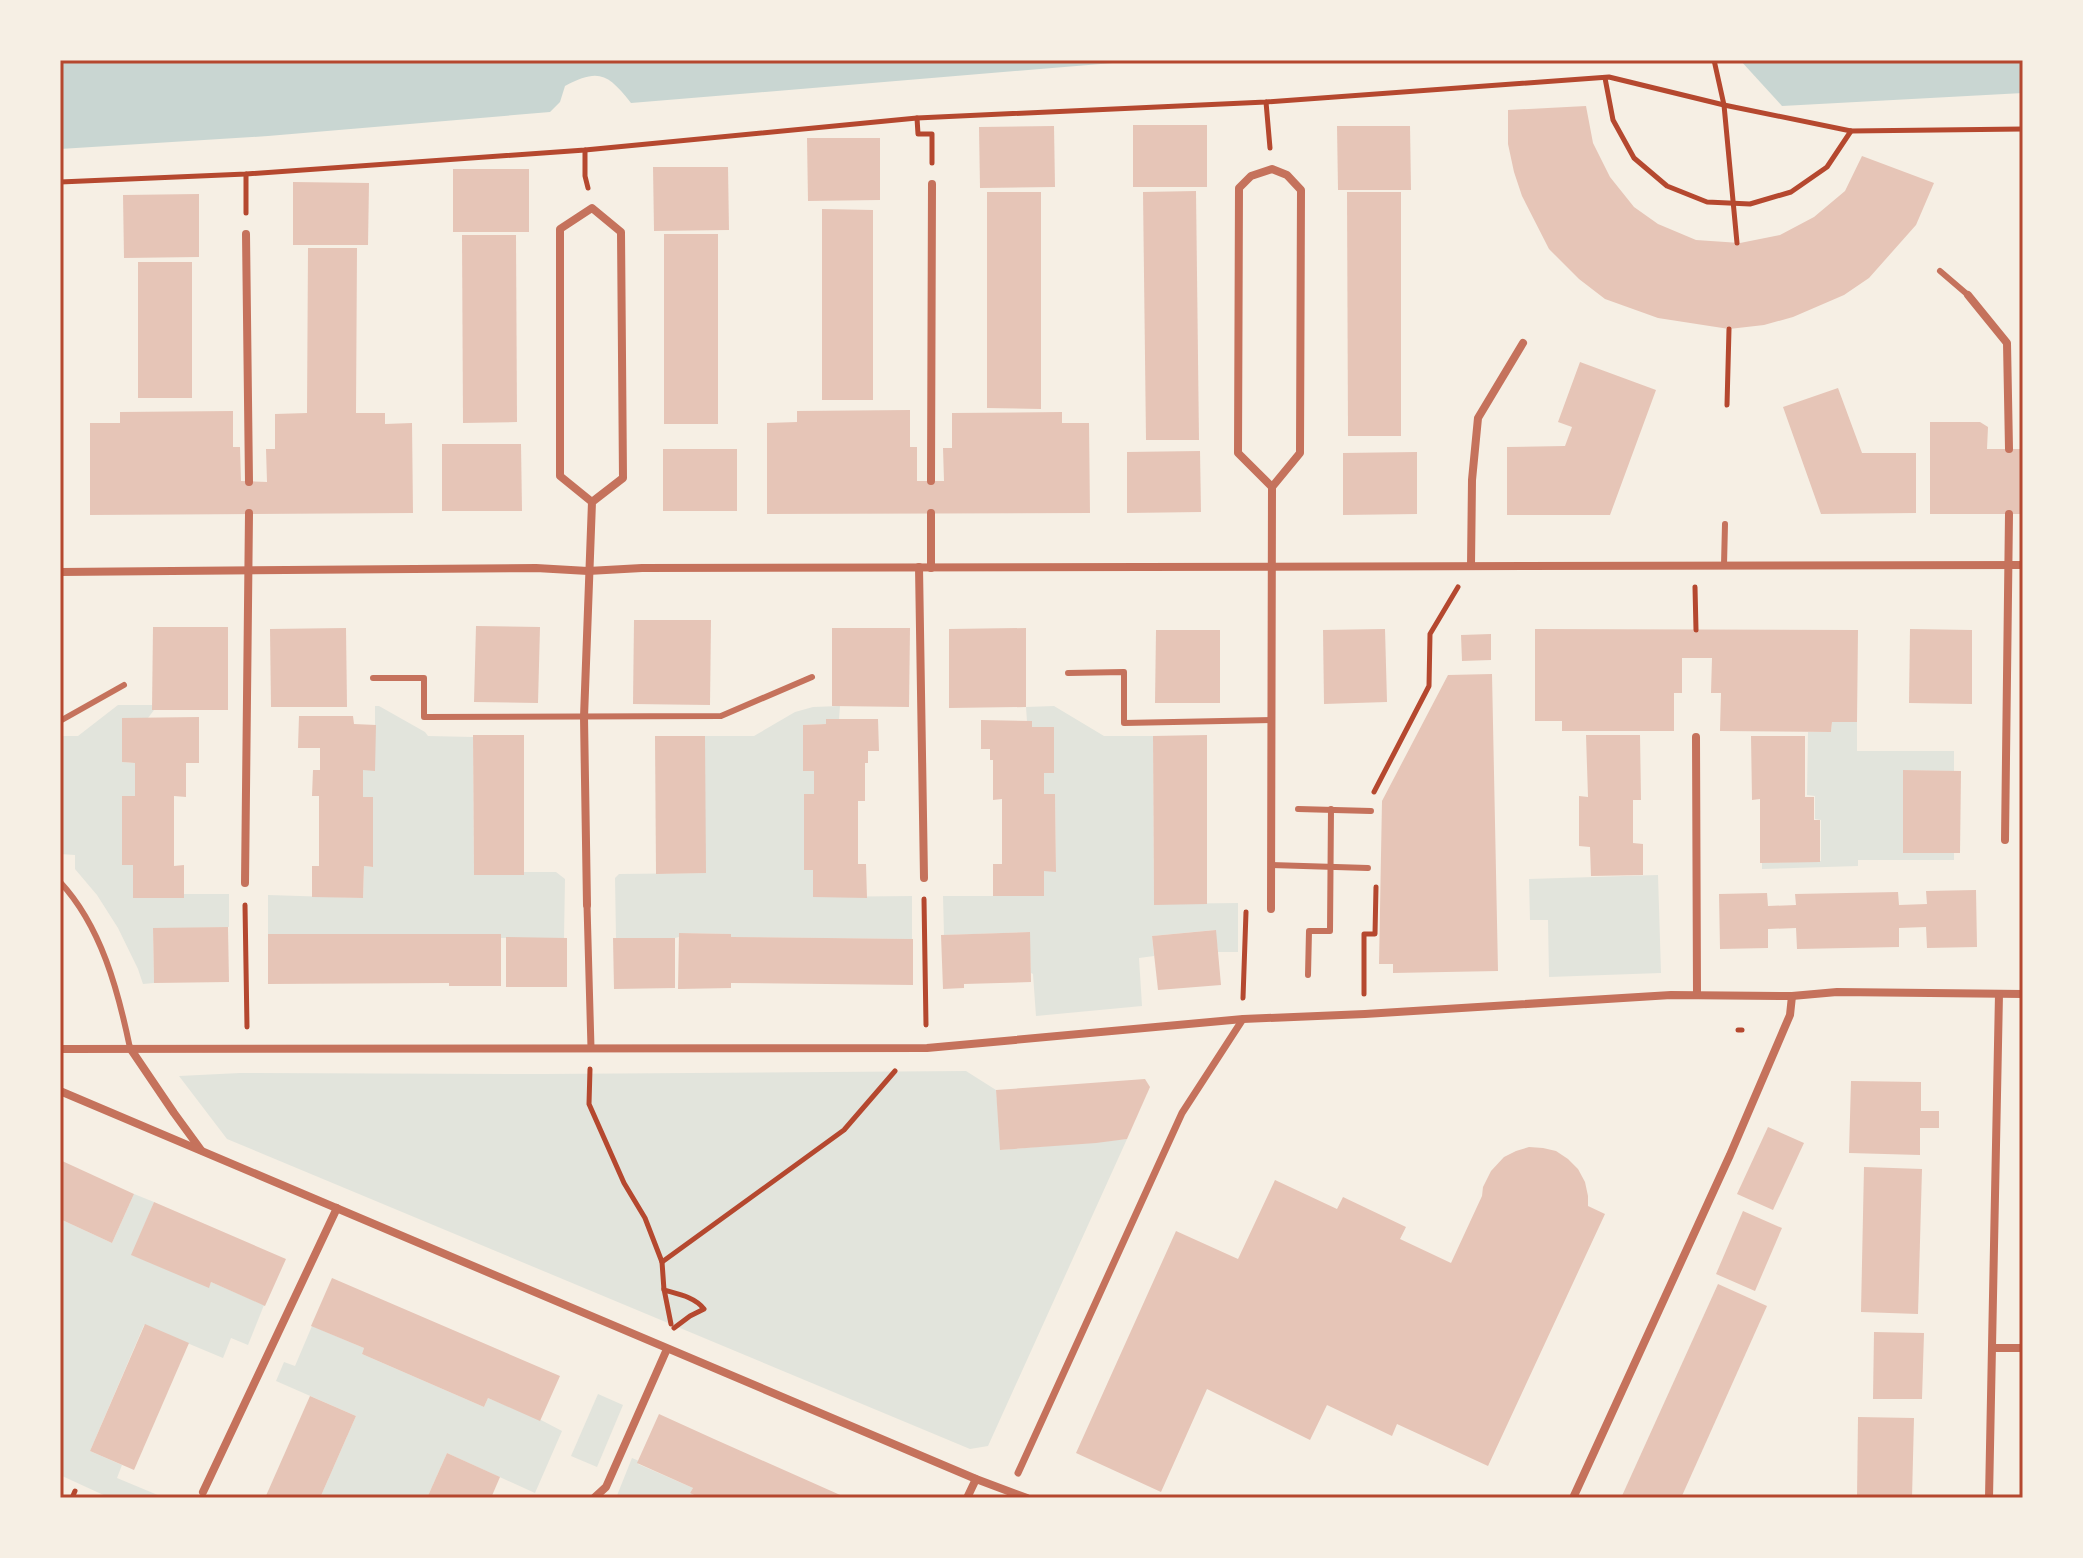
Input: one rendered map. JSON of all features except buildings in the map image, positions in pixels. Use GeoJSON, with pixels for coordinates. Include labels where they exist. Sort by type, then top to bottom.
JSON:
{"type":"FeatureCollection","features":[{"type":"Feature","properties":{"kind":"street"},"geometry":{"type":"LineString","coordinates":[[1271,909],[1272,487],[1300,453],[1301,190],[1287,175],[1272,169],[1251,176],[1239,188],[1238,453],[1272,487]]}},
{"type":"Feature","properties":{"kind":"street"},"geometry":{"type":"LineString","coordinates":[[931,481],[932,184]]}},
{"type":"Feature","properties":{"kind":"street"},"geometry":{"type":"LineString","coordinates":[[591,1048],[584,717],[588,571],[592,502],[623,478],[621,232],[592,208],[560,229],[560,476],[592,502]]}},
{"type":"Feature","properties":{"kind":"street"},"geometry":{"type":"LineString","coordinates":[[246,234],[249,482]]}},
{"type":"Feature","properties":{"kind":"street"},"geometry":{"type":"LineString","coordinates":[[1968,295],[2007,343],[2009,449]]}},
{"type":"Feature","properties":{"kind":"street"},"geometry":{"type":"LineString","coordinates":[[1471,566],[1472,480],[1478,418],[1523,343]]}},
{"type":"Feature","properties":{"kind":"street"},"geometry":{"type":"LineString","coordinates":[[245,883],[249,513]]}},
{"type":"Feature","properties":{"kind":"street"},"geometry":{"type":"LineString","coordinates":[[931,513],[931,568]]}},
{"type":"Feature","properties":{"kind":"street"},"geometry":{"type":"LineString","coordinates":[[2005,840],[2009,514]]}},
{"type":"Feature","properties":{"kind":"street"},"geometry":{"type":"LineString","coordinates":[[60,572],[2023,565]]}},
{"type":"Feature","properties":{"kind":"street"},"geometry":{"type":"LineString","coordinates":[[919,567],[924,878]]}},
{"type":"Feature","properties":{"kind":"street"},"geometry":{"type":"LineString","coordinates":[[1696,737],[1697,995]]}},
{"type":"Feature","properties":{"kind":"street"},"geometry":{"type":"LineString","coordinates":[[60,1049],[927,1048],[1243,1019],[1697,995],[1792,996],[1837,992],[2023,994]]}},
{"type":"Feature","properties":{"kind":"street"},"geometry":{"type":"LineString","coordinates":[[1989,1498],[1999,994]]}},
{"type":"Feature","properties":{"kind":"street"},"geometry":{"type":"LineString","coordinates":[[1573,1498],[1730,1155],[1790,1015],[1792,996]]}},
{"type":"Feature","properties":{"kind":"street"},"geometry":{"type":"LineString","coordinates":[[1018,1473],[1182,1113],[1243,1019]]}},
{"type":"Feature","properties":{"kind":"street"},"geometry":{"type":"LineString","coordinates":[[130,1048],[202,1150]]}},
{"type":"Feature","properties":{"kind":"street"},"geometry":{"type":"LineString","coordinates":[[60,1091],[1027,1498]]}},
{"type":"Feature","properties":{"kind":"street"},"geometry":{"type":"LineString","coordinates":[[203,1492],[337,1208]]}},
{"type":"Feature","properties":{"kind":"street"},"geometry":{"type":"LineString","coordinates":[[1993,1348],[2023,1348]]}},
{"type":"Feature","properties":{"kind":"street"},"geometry":{"type":"LineString","coordinates":[[594,1498],[606,1487],[667,1349]]}},
{"type":"Feature","properties":{"kind":"street"},"geometry":{"type":"LineString","coordinates":[[967,1498],[976,1479]]}},
{"type":"Feature","properties":{"kind":"lane"},"geometry":{"type":"LineString","coordinates":[[1940,271],[1968,295]]}},
{"type":"Feature","properties":{"kind":"lane"},"geometry":{"type":"LineString","coordinates":[[1724,565],[1725,524]]}},
{"type":"Feature","properties":{"kind":"lane"},"geometry":{"type":"LineString","coordinates":[[1068,673],[1124,672],[1124,723],[1272,720]]}},
{"type":"Feature","properties":{"kind":"lane"},"geometry":{"type":"LineString","coordinates":[[373,678],[424,678],[424,717],[584,717],[721,716],[812,677]]}},
{"type":"Feature","properties":{"kind":"lane"},"geometry":{"type":"LineString","coordinates":[[60,721],[124,685]]}},
{"type":"Feature","properties":{"kind":"lane"},"geometry":{"type":"LineString","coordinates":[[1298,809],[1371,811]]}},
{"type":"Feature","properties":{"kind":"lane"},"geometry":{"type":"LineString","coordinates":[[1308,975],[1309,931],[1330,931],[1331,809]]}},
{"type":"Feature","properties":{"kind":"lane"},"geometry":{"type":"LineString","coordinates":[[1271,865],[1368,868]]}},
{"type":"Feature","properties":{"kind":"lane"},"geometry":{"type":"LineString","coordinates":[[60,882],[79,906],[103,951],[123,1012],[130,1048]]}},
{"type":"Feature","properties":{"kind":"path"},"geometry":{"type":"LineString","coordinates":[[1714,60],[1724,105],[1737,243]]}},
{"type":"Feature","properties":{"kind":"path"},"geometry":{"type":"LineString","coordinates":[[60,182],[246,174],[585,150],[917,118],[1266,102],[1609,77],[1851,131],[2023,129]]}},
{"type":"Feature","properties":{"kind":"path"},"geometry":{"type":"LineString","coordinates":[[1605,78],[1613,120],[1634,158],[1667,186],[1707,202],[1750,204],[1791,192],[1827,167],[1851,131]]}},
{"type":"Feature","properties":{"kind":"path"},"geometry":{"type":"LineString","coordinates":[[1266,102],[1272,169]]}},
{"type":"Feature","properties":{"kind":"path"},"geometry":{"type":"LineString","coordinates":[[917,118],[918,134],[932,134],[932,184]]}},
{"type":"Feature","properties":{"kind":"path"},"geometry":{"type":"LineString","coordinates":[[585,150],[585,176],[592,208]]}},
{"type":"Feature","properties":{"kind":"path"},"geometry":{"type":"LineString","coordinates":[[246,174],[246,234]]}},
{"type":"Feature","properties":{"kind":"path"},"geometry":{"type":"LineString","coordinates":[[1727,405],[1729,329]]}},
{"type":"Feature","properties":{"kind":"path"},"geometry":{"type":"LineString","coordinates":[[1371,811],[1372,795],[1429,686],[1430,634],[1471,566]]}},
{"type":"Feature","properties":{"kind":"path"},"geometry":{"type":"LineString","coordinates":[[1695,566],[1696,630]]}},
{"type":"Feature","properties":{"kind":"path"},"geometry":{"type":"LineString","coordinates":[[1365,1014],[1364,934],[1375,934],[1376,881],[1368,868]]}},
{"type":"Feature","properties":{"kind":"path"},"geometry":{"type":"LineString","coordinates":[[924,878],[927,1048]]}},
{"type":"Feature","properties":{"kind":"path"},"geometry":{"type":"LineString","coordinates":[[245,883],[247,1032]]}},
{"type":"Feature","properties":{"kind":"path"},"geometry":{"type":"LineString","coordinates":[[1243,1019],[1246,909],[1271,909]]}},
{"type":"Feature","properties":{"kind":"path"},"geometry":{"type":"LineString","coordinates":[[591,1048],[589,1104],[624,1183],[645,1218],[662,1262],[664,1289],[673,1329],[667,1349]]}},
{"type":"Feature","properties":{"kind":"path"},"geometry":{"type":"LineString","coordinates":[[662,1262],[844,1130],[901,1064]]}},
{"type":"Feature","properties":{"kind":"path"},"geometry":{"type":"LineString","coordinates":[[664,1289],[700,1303],[704,1309],[673,1329]]}},
{"type":"Feature","properties":{"kind":"path"},"geometry":{"type":"LineString","coordinates":[[72,1498],[75,1491]]}},
{"type":"Feature","properties":{"kind":"shaded area"},"geometry":{"type":"Polygon","coordinates":[[[60,60],[1149,60],[631,103],[609,80],[595,76],[565,86],[560,102],[550,112],[268,136],[60,149],[60,60]]]}},
{"type":"Feature","properties":{"kind":"shaded area"},"geometry":{"type":"Polygon","coordinates":[[[1740,60],[2023,60],[2023,93],[1782,106],[1740,60]]]}},
{"type":"Feature","properties":{"kind":"shaded area"},"geometry":{"type":"Polygon","coordinates":[[[118,705],[152,705],[154,710],[148,718],[122,718],[122,762],[135,763],[135,796],[122,796],[122,865],[133,865],[134,898],[229,894],[229,927],[153,929],[154,983],[143,984],[118,928],[97,895],[75,869],[75,855],[60,854],[60,736],[78,736],[118,705]]]}},
{"type":"Feature","properties":{"kind":"shaded area"},"geometry":{"type":"Polygon","coordinates":[[[375,706],[428,736],[473,737],[474,875],[556,872],[565,879],[564,938],[268,934],[268,895],[363,898],[364,866],[372,867],[373,797],[363,797],[363,770],[375,770],[375,706]]]}},
{"type":"Feature","properties":{"kind":"shaded area"},"geometry":{"type":"Polygon","coordinates":[[[840,706],[839,719],[826,719],[826,724],[803,725],[814,771],[814,794],[804,795],[804,870],[813,870],[814,897],[912,896],[912,939],[731,937],[730,934],[679,933],[679,937],[675,938],[616,938],[615,878],[619,874],[705,873],[705,736],[754,736],[795,712],[813,707],[840,706]]]}},
{"type":"Feature","properties":{"kind":"shaded area"},"geometry":{"type":"Polygon","coordinates":[[[1054,706],[1104,736],[1153,736],[1154,904],[1238,903],[1238,952],[1218,952],[1215,930],[1152,936],[1154,956],[1139,958],[1142,1006],[1036,1016],[1029,932],[944,935],[943,896],[1044,896],[1044,871],[1056,871],[1055,795],[1044,794],[1044,773],[1054,727],[1032,727],[1032,721],[1027,721],[1026,707],[1054,706]]]}},
{"type":"Feature","properties":{"kind":"shaded area"},"geometry":{"type":"Polygon","coordinates":[[[1832,722],[1857,722],[1857,751],[1954,751],[1954,771],[1903,770],[1903,853],[1954,853],[1954,860],[1858,860],[1858,866],[1762,869],[1762,863],[1821,861],[1821,820],[1815,819],[1815,796],[1807,795],[1808,732],[1831,732],[1832,722]]]}},
{"type":"Feature","properties":{"kind":"shaded area"},"geometry":{"type":"Polygon","coordinates":[[[1658,875],[1661,973],[1549,977],[1548,920],[1530,920],[1529,879],[1658,875]]]}},
{"type":"Feature","properties":{"kind":"shaded area"},"geometry":{"type":"Polygon","coordinates":[[[966,1071],[996,1090],[1001,1150],[1127,1139],[988,1446],[970,1449],[227,1139],[179,1076],[240,1073],[966,1071]]]}},
{"type":"Feature","properties":{"kind":"shaded area"},"geometry":{"type":"Polygon","coordinates":[[[134,1194],[154,1202],[132,1255],[209,1287],[211,1282],[264,1305],[248,1345],[231,1338],[223,1358],[144,1325],[90,1451],[122,1465],[117,1478],[165,1498],[110,1498],[60,1475],[60,1219],[112,1243],[134,1194]]]}},
{"type":"Feature","properties":{"kind":"shaded area"},"geometry":{"type":"Polygon","coordinates":[[[312,1326],[364,1348],[362,1354],[484,1407],[488,1398],[562,1431],[535,1493],[447,1453],[427,1498],[320,1498],[356,1416],[276,1381],[284,1362],[295,1366],[312,1326]]]}},
{"type":"Feature","properties":{"kind":"shaded area"},"geometry":{"type":"Polygon","coordinates":[[[598,1394],[623,1405],[597,1467],[571,1456],[598,1394]]]}},
{"type":"Feature","properties":{"kind":"shaded area"},"geometry":{"type":"Polygon","coordinates":[[[632,1458],[639,1461],[638,1464],[693,1488],[690,1493],[700,1498],[616,1498],[632,1458]]]}}]}
